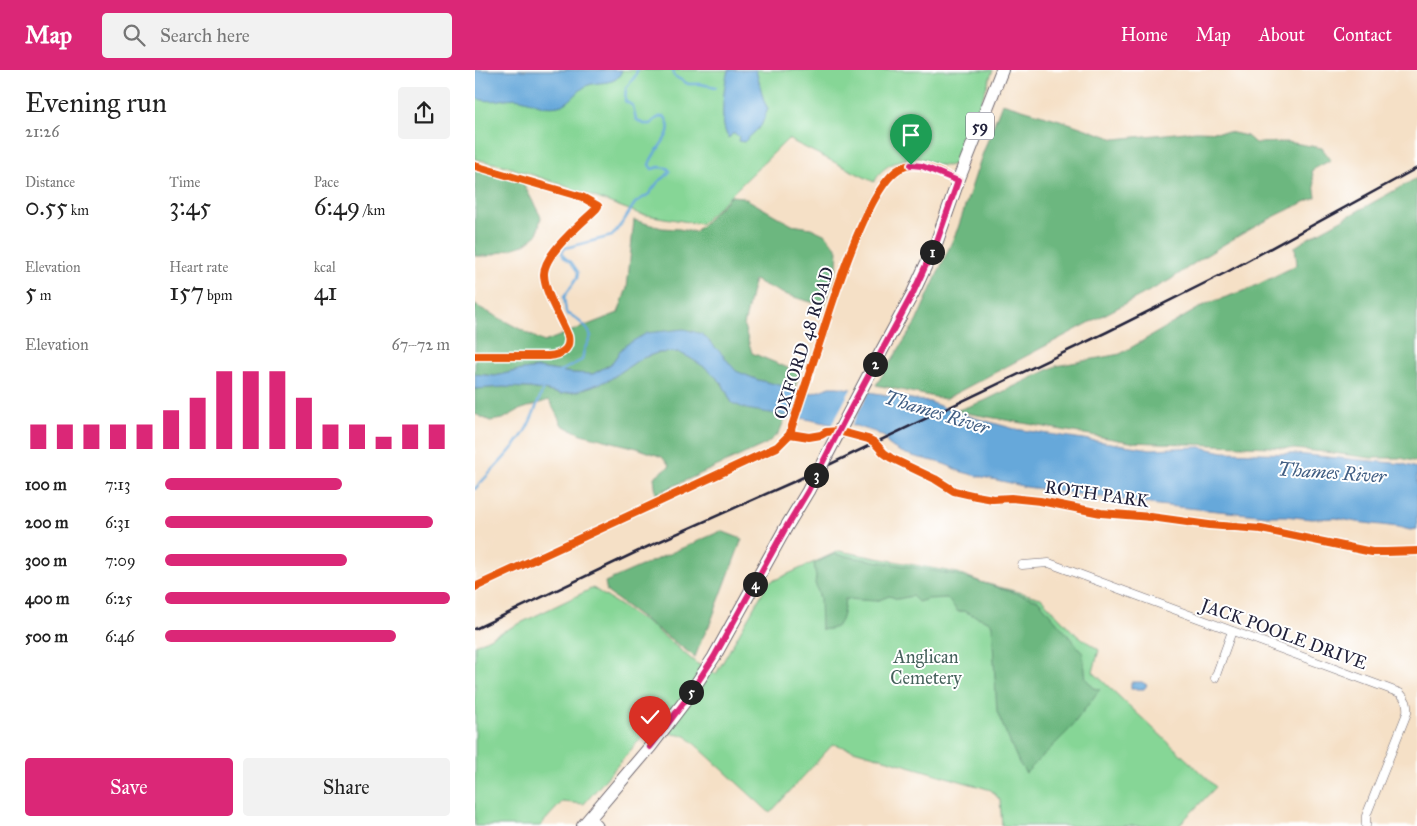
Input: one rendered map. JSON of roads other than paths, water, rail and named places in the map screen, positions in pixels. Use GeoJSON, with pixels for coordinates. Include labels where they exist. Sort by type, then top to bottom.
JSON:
{"type":"FeatureCollection","features":[{"type":"Feature","properties":{"kind":"main road","name":"59"},"geometry":{"type":"LineString","coordinates":[[590,824],[685,701],[714,657],[808,491],[913,293],[937,241],[958,181],[1002,70]]}},
{"type":"Feature","properties":{"kind":"street","name":"OXFORD 48 ROAD"},"geometry":{"type":"LineString","coordinates":[[475,586],[777,447],[790,434],[793,426],[848,257],[878,193],[890,175],[901,167],[911,165],[922,166],[958,181]]}},
{"type":"Feature","properties":{"kind":"street","name":"JACK POOLE DRIVE"},"geometry":{"type":"LineString","coordinates":[[1022,565],[1049,563],[1400,693],[1405,698],[1408,706],[1407,713],[1366,816],[1366,826]]}},
{"type":"Feature","properties":{"kind":"street"},"geometry":{"type":"LineString","coordinates":[[1215,678],[1233,631]]}},
{"type":"Feature","properties":{"kind":"water"},"geometry":{"type":"Polygon","coordinates":[[[475,70],[622,70],[616,79],[586,86],[566,103],[553,107],[515,98],[488,101],[475,98],[475,70]]]}},
{"type":"Feature","properties":{"kind":"water"},"geometry":{"type":"Polygon","coordinates":[[[728,70],[756,70],[768,109],[761,126],[744,142],[738,141],[739,137],[736,134],[732,134],[729,138],[724,124],[724,95],[728,70]]]}},
{"type":"Feature","properties":{"kind":"water","name":"Thames River"},"geometry":{"type":"Polygon","coordinates":[[[684,329],[702,334],[736,371],[758,380],[813,393],[830,387],[838,387],[930,402],[957,413],[1015,429],[1151,449],[1200,447],[1223,452],[1295,454],[1403,464],[1417,468],[1417,529],[1410,530],[1336,518],[1311,519],[1268,516],[1158,505],[1026,487],[970,474],[900,451],[887,443],[886,438],[856,426],[830,424],[746,409],[732,403],[722,383],[706,368],[678,352],[657,353],[640,359],[609,380],[578,391],[561,394],[529,388],[475,389],[475,374],[495,376],[538,368],[593,374],[611,364],[624,346],[647,333],[684,329]]]}},
{"type":"Feature","properties":{"kind":"water"},"geometry":{"type":"Polygon","coordinates":[[[1131,682],[1142,682],[1147,685],[1144,689],[1131,689],[1131,682]]]}},
{"type":"Feature","properties":{"kind":"waterway"},"geometry":{"type":"LineString","coordinates":[[559,372],[582,360],[584,350],[591,336],[581,322],[566,312],[564,297],[577,278],[578,272],[562,253],[565,248],[612,236],[635,203],[649,194],[670,171],[667,168],[659,167],[652,169],[649,165],[669,129],[664,116],[657,118],[651,124],[643,124],[636,119],[633,106],[625,101],[626,88],[636,75],[637,70]]}},
{"type":"Feature","properties":{"kind":"waterway"},"geometry":{"type":"LineString","coordinates":[[673,70],[674,76],[688,84],[716,87]]}},
{"type":"Feature","properties":{"kind":"waterway"},"geometry":{"type":"LineString","coordinates":[[475,489],[507,455],[524,433],[543,388]]}},
{"type":"Feature","properties":{"kind":"railway"},"geometry":{"type":"LineString","coordinates":[[475,629],[647,547],[793,482],[1107,332],[1227,272],[1417,168]]}},
{"type":"Feature","properties":{"kind":"park label","name":"Anglican Cemetery"},"geometry":{"type":"Point","coordinates":[926,667]}}]}
